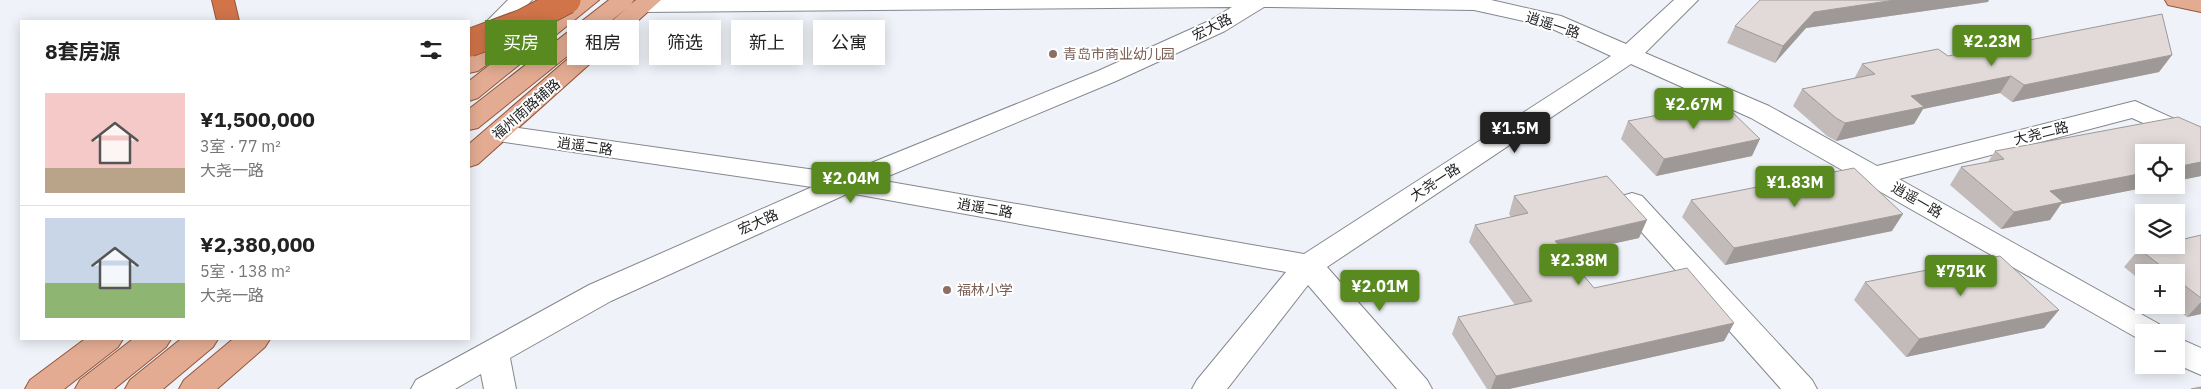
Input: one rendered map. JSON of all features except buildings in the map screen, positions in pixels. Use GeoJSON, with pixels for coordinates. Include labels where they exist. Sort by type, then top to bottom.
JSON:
{"type":"FeatureCollection","features":[{"type":"Feature","properties":{"kind":"highway"},"geometry":{"type":"LineString","coordinates":[[223,0],[228,20]]}},
{"type":"Feature","properties":{"kind":"highway"},"geometry":{"type":"LineString","coordinates":[[470,43],[523,23],[567,0]]}},
{"type":"Feature","properties":{"kind":"main road"},"geometry":{"type":"LineString","coordinates":[[470,65],[561,0]]}},
{"type":"Feature","properties":{"kind":"main road"},"geometry":{"type":"LineString","coordinates":[[470,92],[588,0]]}},
{"type":"Feature","properties":{"kind":"main road"},"geometry":{"type":"LineString","coordinates":[[2176,0],[2201,5]]}},
{"type":"Feature","properties":{"kind":"main road"},"geometry":{"type":"LineString","coordinates":[[470,121],[639,2]]}},
{"type":"Feature","properties":{"kind":"main road","name":"福州南路辅路"},"geometry":{"type":"LineString","coordinates":[[470,157],[639,2]]}},
{"type":"Feature","properties":{"kind":"main road"},"geometry":{"type":"LineString","coordinates":[[41,389],[106,340]]}},
{"type":"Feature","properties":{"kind":"main road"},"geometry":{"type":"LineString","coordinates":[[91,389],[155,340]]}},
{"type":"Feature","properties":{"kind":"main road"},"geometry":{"type":"LineString","coordinates":[[141,389],[201,340]]}},
{"type":"Feature","properties":{"kind":"main road"},"geometry":{"type":"LineString","coordinates":[[195,389],[253,340]]}},
{"type":"Feature","properties":{"kind":"street"},"geometry":{"type":"LineString","coordinates":[[470,52],[521,0]]}},
{"type":"Feature","properties":{"kind":"street","name":"逍遥一路"},"geometry":{"type":"LineString","coordinates":[[639,2],[1260,0],[1474,3],[1553,21],[1760,112],[2135,325]]}},
{"type":"Feature","properties":{"kind":"street","name":"宏大路"},"geometry":{"type":"LineString","coordinates":[[427,389],[600,293],[846,183],[1107,76],[1217,26],[1260,0]]}},
{"type":"Feature","properties":{"kind":"street","name":"大尧一路"},"geometry":{"type":"LineString","coordinates":[[1208,389],[1308,265],[1630,54],[1687,0]]}},
{"type":"Feature","properties":{"kind":"street","name":"大尧二路"},"geometry":{"type":"LineString","coordinates":[[1875,176],[2135,109],[2201,141]]}},
{"type":"Feature","properties":{"kind":"street","name":"逍遥二路"},"geometry":{"type":"LineString","coordinates":[[498,133],[846,183],[1308,265]]}},
{"type":"Feature","properties":{"kind":"street"},"geometry":{"type":"LineString","coordinates":[[1632,203],[1801,389]]}},
{"type":"Feature","properties":{"kind":"street"},"geometry":{"type":"LineString","coordinates":[[1308,265],[1416,389]]}},
{"type":"Feature","properties":{"kind":"street"},"geometry":{"type":"LineString","coordinates":[[493,352],[500,389]]}},
{"type":"Feature","properties":{"kind":"street"},"geometry":{"type":"LineString","coordinates":[[2185,354],[2201,363]]}},
{"type":"Feature","properties":{"kind":"place","name":"青岛市商业幼儿园"},"geometry":{"type":"Point","coordinates":[1053,54]}},
{"type":"Feature","properties":{"kind":"place","name":"福林小学"},"geometry":{"type":"Point","coordinates":[947,290]}}]}
